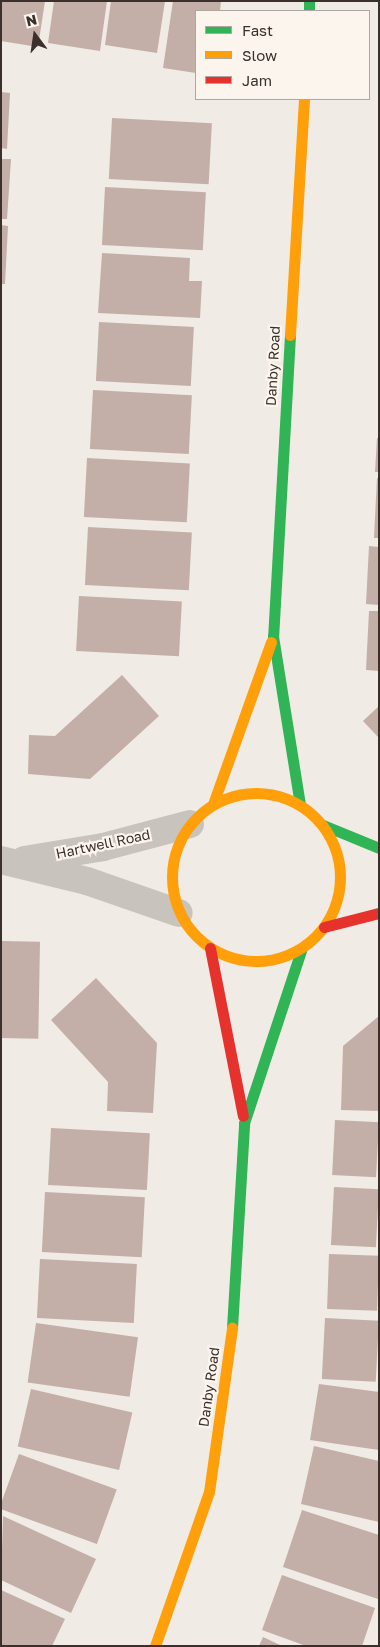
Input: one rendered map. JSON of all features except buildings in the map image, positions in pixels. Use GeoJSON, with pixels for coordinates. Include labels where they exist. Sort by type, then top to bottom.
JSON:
{"type":"FeatureCollection","features":[{"type":"Feature","properties":{"kind":"street","name":"Danby Road"},"geometry":{"type":"LineString","coordinates":[[300,805],[273,636],[304,100]]}},
{"type":"Feature","properties":{"kind":"street","name":"Danby Road"},"geometry":{"type":"LineString","coordinates":[[213,804],[273,636]]}},
{"type":"Feature","properties":{"kind":"street"},"geometry":{"type":"LineString","coordinates":[[323,824],[338,852],[341,882],[324,926],[302,948],[256,961],[210,948],[179,912],[172,865],[190,824],[213,804],[257,792],[300,805],[323,824],[379,848]]}},
{"type":"Feature","properties":{"kind":"street","name":"Hartwell Road"},"geometry":{"type":"LineString","coordinates":[[8,860],[103,847],[190,824]]}},
{"type":"Feature","properties":{"kind":"street","name":"Hartwell Road"},"geometry":{"type":"LineString","coordinates":[[8,860],[179,912]]}},
{"type":"Feature","properties":{"kind":"street"},"geometry":{"type":"LineString","coordinates":[[324,926],[379,913]]}},
{"type":"Feature","properties":{"kind":"street","name":"Danby Road"},"geometry":{"type":"LineString","coordinates":[[155,1646],[209,1492],[231,1336],[244,1123],[210,948]]}},
{"type":"Feature","properties":{"kind":"street","name":"Danby Road"},"geometry":{"type":"LineString","coordinates":[[244,1123],[302,948]]}},
{"type":"Feature","properties":{"kind":"traffic: fast"},"geometry":{"type":"LineString","coordinates":[[309,1],[309,10]]}},
{"type":"Feature","properties":{"kind":"traffic: fast"},"geometry":{"type":"LineString","coordinates":[[290,335],[273,636],[300,805]]}},
{"type":"Feature","properties":{"kind":"traffic: fast"},"geometry":{"type":"LineString","coordinates":[[323,825],[379,848]]}},
{"type":"Feature","properties":{"kind":"traffic: fast"},"geometry":{"type":"LineString","coordinates":[[232,1328],[244,1123],[302,948]]}},
{"type":"Feature","properties":{"kind":"traffic: slow"},"geometry":{"type":"LineString","coordinates":[[290,335],[304,100]]}},
{"type":"Feature","properties":{"kind":"traffic: slow"},"geometry":{"type":"LineString","coordinates":[[213,804],[271,642]]}},
{"type":"Feature","properties":{"kind":"traffic: slow"},"geometry":{"type":"LineString","coordinates":[[264,793],[281,796],[296,802],[316,817],[331,837],[337,852],[340,877],[337,902],[331,917],[316,937],[296,952],[281,958],[248,961],[231,958],[216,952],[191,931],[181,917],[175,902],[172,869],[175,852],[181,837],[202,812],[216,802],[231,796],[264,793]]}},
{"type":"Feature","properties":{"kind":"traffic: slow"},"geometry":{"type":"LineString","coordinates":[[155,1646],[209,1492],[232,1328]]}},
{"type":"Feature","properties":{"kind":"traffic: jam"},"geometry":{"type":"LineString","coordinates":[[324,927],[379,913]]}},
{"type":"Feature","properties":{"kind":"traffic: jam"},"geometry":{"type":"LineString","coordinates":[[210,948],[243,1116]]}}]}
